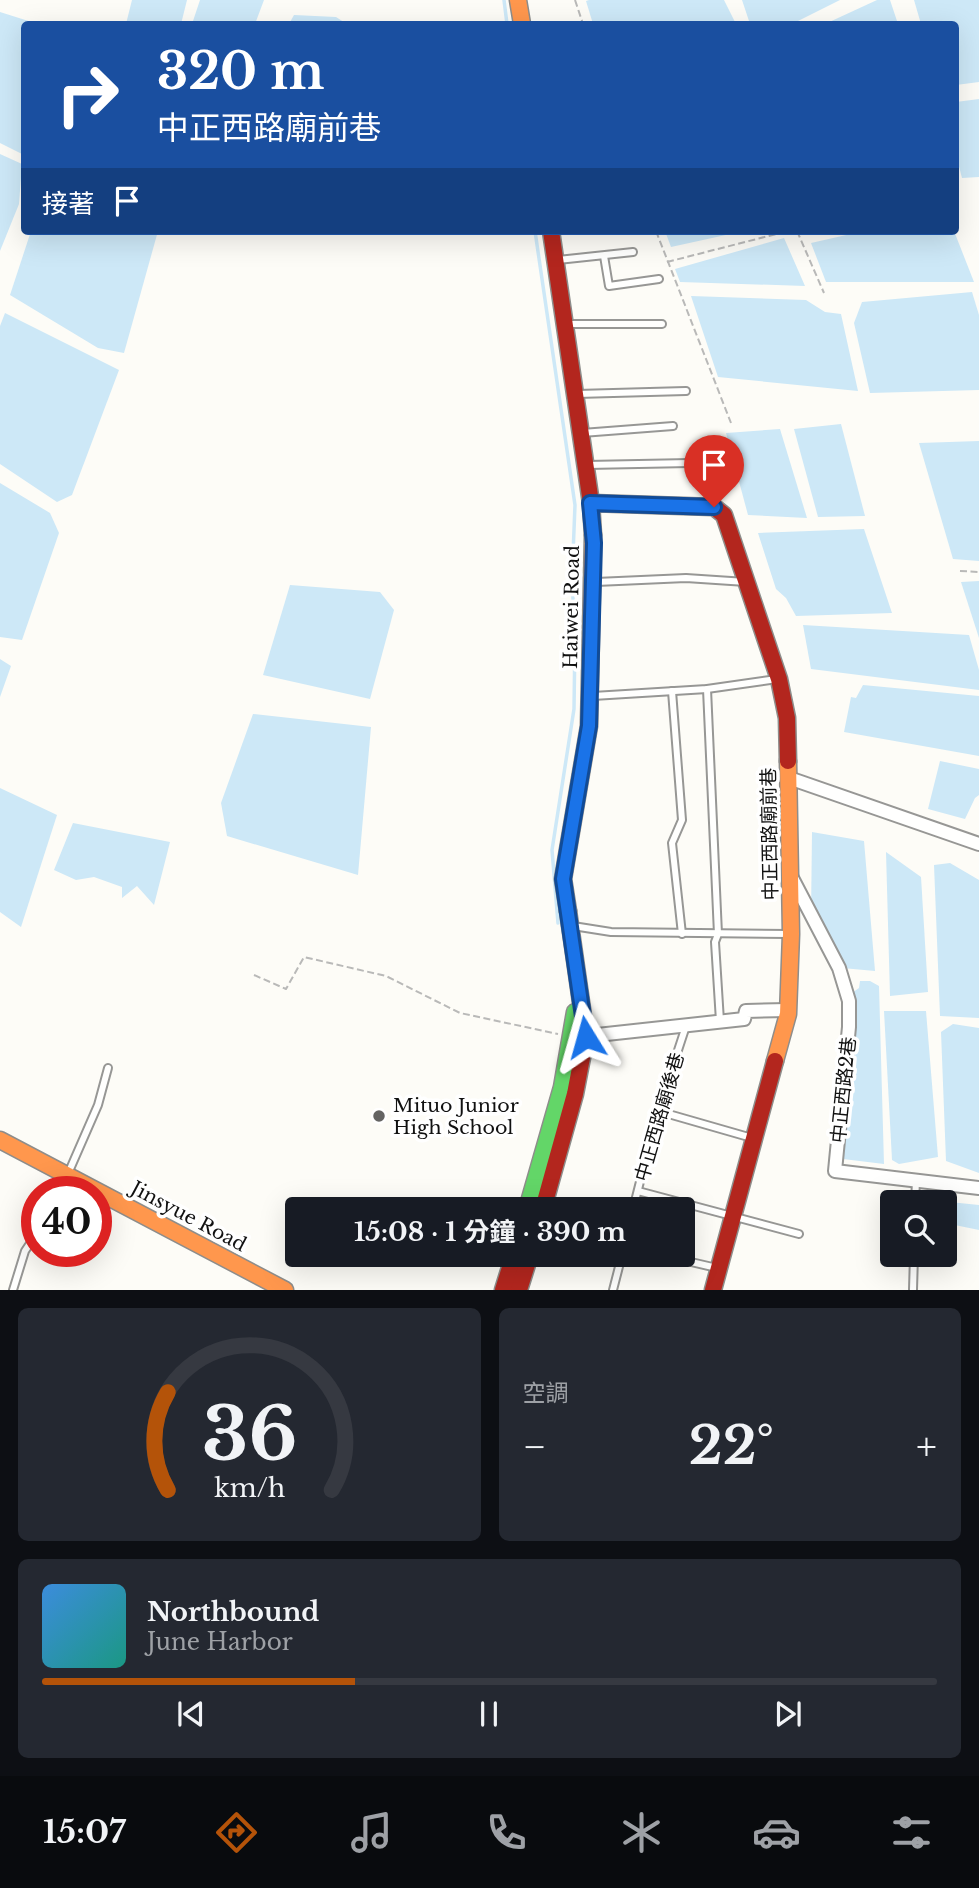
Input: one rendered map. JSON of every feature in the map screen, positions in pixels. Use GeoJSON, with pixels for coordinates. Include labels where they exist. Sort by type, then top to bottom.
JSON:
{"type":"FeatureCollection","features":[{"type":"Feature","properties":{"kind":"street"},"geometry":{"type":"LineString","coordinates":[[518,0],[522,21]]}},
{"type":"Feature","properties":{"kind":"street","name":"Haiwei Road"},"geometry":{"type":"LineString","coordinates":[[546,1197],[575,1094],[579,1037],[578,984],[563,879],[583,767],[591,697],[594,582],[590,503],[552,235]]}},
{"type":"Feature","properties":{"kind":"street","name":"中正西路廟前巷"},"geometry":{"type":"LineString","coordinates":[[590,503],[714,507],[720,510],[724,515],[779,679],[787,718],[792,877],[788,1010],[713,1290]]}},
{"type":"Feature","properties":{"kind":"street"},"geometry":{"type":"LineString","coordinates":[[789,778],[979,844]]}},
{"type":"Feature","properties":{"kind":"street","name":"中正西路2巷"},"geometry":{"type":"LineString","coordinates":[[792,877],[839,968],[849,1001],[849,1027],[835,1171],[979,1188]]}},
{"type":"Feature","properties":{"kind":"street"},"geometry":{"type":"LineString","coordinates":[[579,1037],[744,1019],[746,1011],[788,1010]]}},
{"type":"Feature","properties":{"kind":"street","name":"Haiwei Road"},"geometry":{"type":"LineString","coordinates":[[531,1197],[579,1037]]}},
{"type":"Feature","properties":{"kind":"street","name":"Jinsyue Road"},"geometry":{"type":"LineString","coordinates":[[0,1140],[285,1290]]}},
{"type":"Feature","properties":{"kind":"street"},"geometry":{"type":"LineString","coordinates":[[503,1290],[510,1267]]}},
{"type":"Feature","properties":{"kind":"street"},"geometry":{"type":"LineString","coordinates":[[519,1290],[526,1267]]}},
{"type":"Feature","properties":{"kind":"lane"},"geometry":{"type":"LineString","coordinates":[[556,260],[634,252]]}},
{"type":"Feature","properties":{"kind":"lane"},"geometry":{"type":"LineString","coordinates":[[604,256],[609,286],[659,279]]}},
{"type":"Feature","properties":{"kind":"lane"},"geometry":{"type":"LineString","coordinates":[[564,324],[662,324]]}},
{"type":"Feature","properties":{"kind":"lane"},"geometry":{"type":"LineString","coordinates":[[575,394],[685,391]]}},
{"type":"Feature","properties":{"kind":"lane"},"geometry":{"type":"LineString","coordinates":[[580,433],[673,426]]}},
{"type":"Feature","properties":{"kind":"lane"},"geometry":{"type":"LineString","coordinates":[[585,466],[690,463]]}},
{"type":"Feature","properties":{"kind":"lane"},"geometry":{"type":"LineString","coordinates":[[594,582],[686,578],[747,582]]}},
{"type":"Feature","properties":{"kind":"lane"},"geometry":{"type":"LineString","coordinates":[[591,697],[779,679]]}},
{"type":"Feature","properties":{"kind":"lane"},"geometry":{"type":"LineString","coordinates":[[707,688],[720,1021]]}},
{"type":"Feature","properties":{"kind":"lane"},"geometry":{"type":"LineString","coordinates":[[672,691],[682,820],[672,843],[682,934]]}},
{"type":"Feature","properties":{"kind":"lane"},"geometry":{"type":"LineString","coordinates":[[570,925],[611,932],[791,934]]}},
{"type":"Feature","properties":{"kind":"lane","name":"中正西路廟後巷"},"geometry":{"type":"LineString","coordinates":[[636,1197],[658,1111],[686,1025]]}},
{"type":"Feature","properties":{"kind":"lane"},"geometry":{"type":"LineString","coordinates":[[67,1175],[98,1105],[108,1068]]}},
{"type":"Feature","properties":{"kind":"lane"},"geometry":{"type":"LineString","coordinates":[[658,1111],[754,1138]]}},
{"type":"Feature","properties":{"kind":"lane"},"geometry":{"type":"LineString","coordinates":[[916,1181],[916,1190]]}},
{"type":"Feature","properties":{"kind":"lane"},"geometry":{"type":"LineString","coordinates":[[638,1191],[799,1234]]}},
{"type":"Feature","properties":{"kind":"lane"},"geometry":{"type":"LineString","coordinates":[[695,1263],[719,1269]]}},
{"type":"Feature","properties":{"kind":"lane"},"geometry":{"type":"LineString","coordinates":[[13,1290],[21,1264]]}},
{"type":"Feature","properties":{"kind":"lane"},"geometry":{"type":"LineString","coordinates":[[613,1290],[619,1267]]}},
{"type":"Feature","properties":{"kind":"lane"},"geometry":{"type":"LineString","coordinates":[[913,1290],[914,1267]]}},
{"type":"Feature","properties":{"kind":"path"},"geometry":{"type":"LineString","coordinates":[[575,0],[582,21]]}},
{"type":"Feature","properties":{"kind":"path"},"geometry":{"type":"LineString","coordinates":[[657,235],[732,423]]}},
{"type":"Feature","properties":{"kind":"path"},"geometry":{"type":"LineString","coordinates":[[667,262],[772,235]]}},
{"type":"Feature","properties":{"kind":"path"},"geometry":{"type":"LineString","coordinates":[[799,235],[824,293]]}},
{"type":"Feature","properties":{"kind":"path"},"geometry":{"type":"LineString","coordinates":[[960,572],[979,572]]}},
{"type":"Feature","properties":{"kind":"path"},"geometry":{"type":"LineString","coordinates":[[254,975],[286,989],[304,957],[386,976],[460,1013],[579,1037]]}},
{"type":"Feature","properties":{"kind":"water"},"geometry":{"type":"Polygon","coordinates":[[[132,0],[187,0],[182,21],[127,21],[132,0]]]}},
{"type":"Feature","properties":{"kind":"water"},"geometry":{"type":"Polygon","coordinates":[[[200,0],[264,0],[256,21],[193,21],[200,0]]]}},
{"type":"Feature","properties":{"kind":"water"},"geometry":{"type":"Polygon","coordinates":[[[724,0],[734,21],[592,21],[586,1],[724,0]]]}},
{"type":"Feature","properties":{"kind":"water"},"geometry":{"type":"Polygon","coordinates":[[[742,0],[840,0],[798,21],[749,21],[742,0]]]}},
{"type":"Feature","properties":{"kind":"water"},"geometry":{"type":"Polygon","coordinates":[[[877,0],[890,0],[897,21],[832,21],[877,0]]]}},
{"type":"Feature","properties":{"kind":"water"},"geometry":{"type":"Polygon","coordinates":[[[914,0],[979,0],[979,82],[959,85],[959,21],[920,21],[914,0]]]}},
{"type":"Feature","properties":{"kind":"water"},"geometry":{"type":"Polygon","coordinates":[[[0,12],[28,21],[21,21],[21,154],[0,143],[0,12]]]}},
{"type":"Feature","properties":{"kind":"water"},"geometry":{"type":"Polygon","coordinates":[[[294,15],[336,17],[342,21],[291,21],[294,15]]]}},
{"type":"Feature","properties":{"kind":"water"},"geometry":{"type":"Polygon","coordinates":[[[979,99],[979,177],[962,178],[959,166],[959,102],[979,99]]]}},
{"type":"Feature","properties":{"kind":"water"},"geometry":{"type":"Polygon","coordinates":[[[0,154],[21,164],[21,177],[19,204],[0,251],[0,154]]]}},
{"type":"Feature","properties":{"kind":"water"},"geometry":{"type":"Polygon","coordinates":[[[30,235],[157,235],[124,353],[98,348],[10,295],[30,235]]]}},
{"type":"Feature","properties":{"kind":"water"},"geometry":{"type":"Polygon","coordinates":[[[666,235],[726,235],[671,247],[666,235]]]}},
{"type":"Feature","properties":{"kind":"water"},"geometry":{"type":"Polygon","coordinates":[[[846,235],[956,235],[974,282],[826,282],[811,243],[846,235]]]}},
{"type":"Feature","properties":{"kind":"water"},"geometry":{"type":"Polygon","coordinates":[[[784,238],[805,286],[680,282],[675,269],[784,238]]]}},
{"type":"Feature","properties":{"kind":"water"},"geometry":{"type":"Polygon","coordinates":[[[972,292],[979,315],[979,390],[870,393],[854,323],[862,302],[972,292]]]}},
{"type":"Feature","properties":{"kind":"water"},"geometry":{"type":"Polygon","coordinates":[[[691,296],[806,300],[825,312],[841,314],[858,391],[718,377],[691,296]]]}},
{"type":"Feature","properties":{"kind":"water"},"geometry":{"type":"Polygon","coordinates":[[[5,313],[119,370],[72,495],[57,502],[0,464],[0,326],[5,313]]]}},
{"type":"Feature","properties":{"kind":"water"},"geometry":{"type":"Polygon","coordinates":[[[841,424],[865,516],[818,517],[794,429],[841,424]]]}},
{"type":"Feature","properties":{"kind":"water"},"geometry":{"type":"Polygon","coordinates":[[[780,429],[807,518],[748,515],[726,433],[780,429]]]}},
{"type":"Feature","properties":{"kind":"water"},"geometry":{"type":"Polygon","coordinates":[[[979,441],[979,561],[953,559],[919,443],[979,441]]]}},
{"type":"Feature","properties":{"kind":"water"},"geometry":{"type":"Polygon","coordinates":[[[0,483],[50,513],[59,533],[22,640],[0,637],[0,483]]]}},
{"type":"Feature","properties":{"kind":"water"},"geometry":{"type":"Polygon","coordinates":[[[864,529],[892,613],[796,616],[786,598],[776,589],[758,533],[864,529]]]}},
{"type":"Feature","properties":{"kind":"water"},"geometry":{"type":"Polygon","coordinates":[[[979,581],[979,638],[961,582],[979,581]]]}},
{"type":"Feature","properties":{"kind":"water"},"geometry":{"type":"Polygon","coordinates":[[[290,585],[380,592],[394,610],[370,699],[263,675],[290,585]]]}},
{"type":"Feature","properties":{"kind":"water"},"geometry":{"type":"Polygon","coordinates":[[[803,625],[969,635],[979,670],[979,690],[811,669],[803,625]]]}},
{"type":"Feature","properties":{"kind":"water"},"geometry":{"type":"Polygon","coordinates":[[[0,659],[11,666],[0,697],[0,659]]]}},
{"type":"Feature","properties":{"kind":"water"},"geometry":{"type":"Polygon","coordinates":[[[863,685],[979,696],[979,756],[844,732],[851,697],[856,698],[863,685]]]}},
{"type":"Feature","properties":{"kind":"water"},"geometry":{"type":"Polygon","coordinates":[[[253,714],[371,727],[358,875],[227,836],[221,803],[253,714]]]}},
{"type":"Feature","properties":{"kind":"water"},"geometry":{"type":"Polygon","coordinates":[[[940,761],[979,769],[979,795],[965,819],[928,809],[940,761]]]}},
{"type":"Feature","properties":{"kind":"water"},"geometry":{"type":"Polygon","coordinates":[[[0,788],[57,815],[21,927],[0,912],[0,788]]]}},
{"type":"Feature","properties":{"kind":"water"},"geometry":{"type":"Polygon","coordinates":[[[73,823],[170,842],[154,905],[137,886],[122,898],[122,887],[94,877],[76,880],[54,870],[73,823]]]}},
{"type":"Feature","properties":{"kind":"water"},"geometry":{"type":"Polygon","coordinates":[[[812,832],[864,841],[875,971],[842,968],[811,915],[812,832]]]}},
{"type":"Feature","properties":{"kind":"water"},"geometry":{"type":"Polygon","coordinates":[[[886,852],[921,877],[928,992],[890,996],[886,852]]]}},
{"type":"Feature","properties":{"kind":"water"},"geometry":{"type":"Polygon","coordinates":[[[950,863],[979,880],[979,1018],[940,1016],[934,865],[950,863]]]}},
{"type":"Feature","properties":{"kind":"water"},"geometry":{"type":"Polygon","coordinates":[[[860,981],[870,981],[879,986],[884,1164],[843,1159],[852,1041],[849,995],[859,988],[860,981]]]}},
{"type":"Feature","properties":{"kind":"water"},"geometry":{"type":"Polygon","coordinates":[[[884,1011],[926,1011],[938,1157],[899,1164],[892,1160],[884,1011]]]}},
{"type":"Feature","properties":{"kind":"water"},"geometry":{"type":"Polygon","coordinates":[[[953,1024],[979,1028],[979,1173],[946,1161],[941,1032],[953,1024]]]}},
{"type":"Feature","properties":{"kind":"water"},"geometry":{"type":"Polygon","coordinates":[[[957,1203],[979,1205],[979,1230],[957,1225],[957,1203]]]}},
{"type":"Feature","properties":{"kind":"waterway"},"geometry":{"type":"LineString","coordinates":[[504,0],[507,21]]}},
{"type":"Feature","properties":{"kind":"waterway"},"geometry":{"type":"LineString","coordinates":[[536,235],[575,505],[572,580],[575,638],[574,709],[552,850],[558,923]]}},
{"type":"Feature","properties":{"kind":"traffic: fast"},"geometry":{"type":"LineString","coordinates":[[530,1197],[562,1087],[575,1012]]}},
{"type":"Feature","properties":{"kind":"traffic: slow"},"geometry":{"type":"LineString","coordinates":[[518,0],[522,21]]}},
{"type":"Feature","properties":{"kind":"traffic: slow"},"geometry":{"type":"LineString","coordinates":[[568,911],[563,879],[589,726],[593,535]]}},
{"type":"Feature","properties":{"kind":"traffic: slow"},"geometry":{"type":"LineString","coordinates":[[775,1061],[788,1014],[791,934],[788,761]]}},
{"type":"Feature","properties":{"kind":"traffic: slow"},"geometry":{"type":"LineString","coordinates":[[0,1140],[285,1290]]}},
{"type":"Feature","properties":{"kind":"traffic: jam"},"geometry":{"type":"LineString","coordinates":[[552,235],[591,503],[593,535]]}},
{"type":"Feature","properties":{"kind":"traffic: jam"},"geometry":{"type":"LineString","coordinates":[[591,503],[714,507],[724,515],[779,679],[787,718],[788,761]]}},
{"type":"Feature","properties":{"kind":"traffic: jam"},"geometry":{"type":"LineString","coordinates":[[546,1197],[575,1094],[586,1037],[568,911]]}},
{"type":"Feature","properties":{"kind":"traffic: jam"},"geometry":{"type":"LineString","coordinates":[[713,1290],[775,1061]]}},
{"type":"Feature","properties":{"kind":"traffic: jam"},"geometry":{"type":"LineString","coordinates":[[503,1290],[510,1267]]}},
{"type":"Feature","properties":{"kind":"traffic: jam"},"geometry":{"type":"LineString","coordinates":[[519,1290],[526,1267]]}},
{"type":"Feature","properties":{"kind":"place","name":"Mituo Junior High School"},"geometry":{"type":"Point","coordinates":[379,1116]}},
{"type":"Feature","properties":{"kind":"route"},"geometry":{"type":"LineString","coordinates":[[586,1037],[563,879],[589,726],[594,543],[590,503],[714,507]]}}]}
